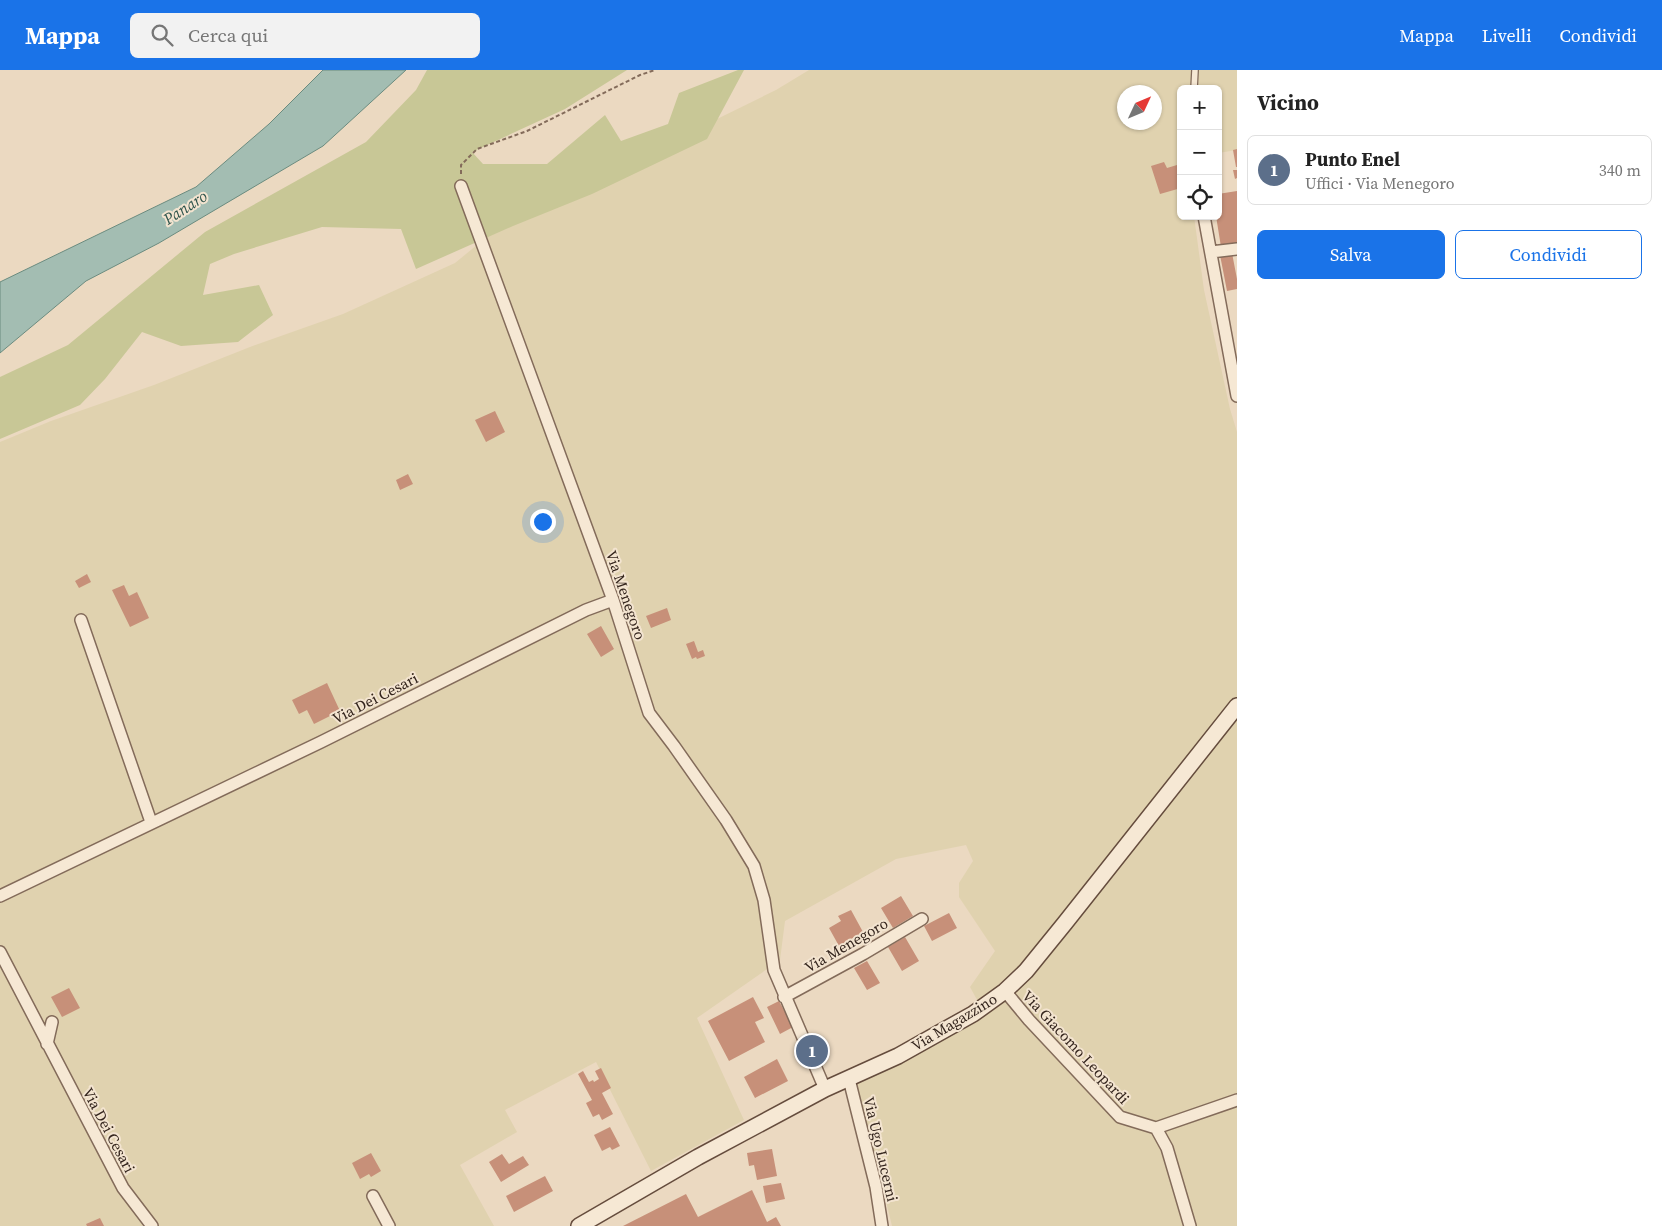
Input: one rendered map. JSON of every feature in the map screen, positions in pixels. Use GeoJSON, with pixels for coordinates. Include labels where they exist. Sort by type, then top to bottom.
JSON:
{"type":"FeatureCollection","features":[{"type":"Feature","properties":{"kind":"main road","name":"Via Magazzino"},"geometry":{"type":"LineString","coordinates":[[579,1226],[698,1157],[824,1089],[898,1056],[973,1014],[1005,991],[1026,971],[1237,706]]}},
{"type":"Feature","properties":{"kind":"street","name":"Via Menegoro"},"geometry":{"type":"LineString","coordinates":[[461,186],[613,600],[649,713],[726,820],[754,866],[764,900],[774,970],[824,1089]]}},
{"type":"Feature","properties":{"kind":"street"},"geometry":{"type":"LineString","coordinates":[[1205,220],[1237,396]]}},
{"type":"Feature","properties":{"kind":"street"},"geometry":{"type":"LineString","coordinates":[[1211,252],[1237,249]]}},
{"type":"Feature","properties":{"kind":"street","name":"Via Dei Cesari"},"geometry":{"type":"LineString","coordinates":[[0,896],[321,742],[586,610],[613,600]]}},
{"type":"Feature","properties":{"kind":"street"},"geometry":{"type":"LineString","coordinates":[[81,620],[151,822]]}},
{"type":"Feature","properties":{"kind":"street","name":"Via Menegoro"},"geometry":{"type":"LineString","coordinates":[[784,997],[863,954],[922,918]]}},
{"type":"Feature","properties":{"kind":"street","name":"Via Dei Cesari"},"geometry":{"type":"LineString","coordinates":[[0,952],[124,1188],[152,1226]]}},
{"type":"Feature","properties":{"kind":"street","name":"Via Giacomo Leopardi"},"geometry":{"type":"LineString","coordinates":[[1005,991],[1028,1020],[1120,1117],[1156,1128]]}},
{"type":"Feature","properties":{"kind":"street"},"geometry":{"type":"LineString","coordinates":[[47,1044],[52,1022]]}},
{"type":"Feature","properties":{"kind":"street","name":"Via Ugo Lucerni"},"geometry":{"type":"LineString","coordinates":[[849,1079],[876,1187],[882,1226]]}},
{"type":"Feature","properties":{"kind":"street"},"geometry":{"type":"LineString","coordinates":[[1190,1226],[1167,1148],[1156,1128],[1237,1100]]}},
{"type":"Feature","properties":{"kind":"street"},"geometry":{"type":"LineString","coordinates":[[374,1196],[389,1226]]}},
{"type":"Feature","properties":{"kind":"lane"},"geometry":{"type":"LineString","coordinates":[[1194,85],[1195,70]]}},
{"type":"Feature","properties":{"kind":"path"},"geometry":{"type":"LineString","coordinates":[[461,186],[461,165],[477,149],[527,132],[640,75],[655,70]]}},
{"type":"Feature","properties":{"kind":"shaded area"},"geometry":{"type":"Polygon","coordinates":[[[427,70],[627,70],[565,109],[472,152],[483,164],[547,164],[605,115],[621,141],[668,124],[679,93],[738,70],[744,70],[707,139],[592,194],[513,226],[416,269],[401,229],[322,227],[234,254],[210,264],[203,295],[259,285],[273,315],[238,342],[181,346],[142,332],[105,379],[80,405],[0,439],[0,377],[68,345],[205,232],[366,142],[416,90],[427,70]]]}},
{"type":"Feature","properties":{"kind":"shaded area"},"geometry":{"type":"Polygon","coordinates":[[[809,70],[1237,70],[1237,150],[1222,152],[1222,85],[1177,85],[1177,220],[1195,220],[1204,290],[1230,409],[1237,432],[1237,1226],[892,1226],[876,1159],[851,1079],[981,1007],[970,987],[995,951],[959,897],[959,883],[973,861],[966,845],[896,859],[785,921],[780,960],[697,1018],[744,1120],[651,1171],[596,1062],[505,1110],[517,1132],[460,1165],[494,1226],[0,1226],[0,442],[51,421],[154,385],[250,347],[343,314],[455,263],[494,231],[523,214],[776,90],[809,70]]]}},
{"type":"Feature","properties":{"kind":"water","name":"Panaro"},"geometry":{"type":"Polygon","coordinates":[[[323,70],[406,70],[323,146],[159,243],[86,281],[0,353],[0,282],[196,187],[269,124],[323,70]]]}},
{"type":"Feature","properties":{"kind":"building"},"geometry":{"type":"Polygon","coordinates":[[[1237,149],[1237,167],[1236,167],[1233,150],[1237,149]]]}},
{"type":"Feature","properties":{"kind":"building"},"geometry":{"type":"Polygon","coordinates":[[[1164,162],[1167,168],[1177,165],[1177,189],[1160,194],[1151,166],[1164,162]]]}},
{"type":"Feature","properties":{"kind":"building"},"geometry":{"type":"Polygon","coordinates":[[[1233,170],[1237,170],[1237,178],[1235,179],[1233,170]]]}},
{"type":"Feature","properties":{"kind":"building"},"geometry":{"type":"Polygon","coordinates":[[[1237,191],[1237,244],[1221,247],[1217,220],[1222,220],[1222,193],[1237,191]]]}},
{"type":"Feature","properties":{"kind":"building"},"geometry":{"type":"Polygon","coordinates":[[[1232,253],[1237,289],[1227,291],[1220,255],[1232,253]]]}},
{"type":"Feature","properties":{"kind":"building"},"geometry":{"type":"Polygon","coordinates":[[[495,411],[505,432],[486,442],[475,420],[495,411]]]}},
{"type":"Feature","properties":{"kind":"building"},"geometry":{"type":"Polygon","coordinates":[[[408,474],[413,484],[400,490],[396,480],[408,474]]]}},
{"type":"Feature","properties":{"kind":"building"},"geometry":{"type":"Polygon","coordinates":[[[87,574],[91,582],[79,588],[75,581],[87,574]]]}},
{"type":"Feature","properties":{"kind":"building"},"geometry":{"type":"Polygon","coordinates":[[[124,585],[129,596],[137,592],[149,618],[130,627],[112,590],[124,585]]]}},
{"type":"Feature","properties":{"kind":"building"},"geometry":{"type":"Polygon","coordinates":[[[667,608],[671,620],[651,628],[646,616],[667,608]]]}},
{"type":"Feature","properties":{"kind":"building"},"geometry":{"type":"Polygon","coordinates":[[[601,626],[614,649],[601,657],[587,634],[601,626]]]}},
{"type":"Feature","properties":{"kind":"building"},"geometry":{"type":"Polygon","coordinates":[[[694,641],[698,652],[703,650],[705,656],[692,659],[686,644],[694,641]]]}},
{"type":"Feature","properties":{"kind":"building"},"geometry":{"type":"Polygon","coordinates":[[[327,683],[340,711],[314,724],[307,710],[299,714],[292,700],[327,683]]]}},
{"type":"Feature","properties":{"kind":"building"},"geometry":{"type":"Polygon","coordinates":[[[901,896],[913,916],[893,928],[881,908],[901,896]]]}},
{"type":"Feature","properties":{"kind":"building"},"geometry":{"type":"Polygon","coordinates":[[[851,910],[863,932],[839,946],[829,928],[841,921],[838,916],[851,910]]]}},
{"type":"Feature","properties":{"kind":"building"},"geometry":{"type":"Polygon","coordinates":[[[949,913],[957,928],[932,941],[924,926],[949,913]]]}},
{"type":"Feature","properties":{"kind":"building"},"geometry":{"type":"Polygon","coordinates":[[[905,937],[919,961],[902,971],[888,947],[905,937]]]}},
{"type":"Feature","properties":{"kind":"building"},"geometry":{"type":"Polygon","coordinates":[[[867,961],[880,983],[867,990],[854,968],[867,961]]]}},
{"type":"Feature","properties":{"kind":"building"},"geometry":{"type":"Polygon","coordinates":[[[69,988],[80,1008],[62,1017],[51,997],[69,988]]]}},
{"type":"Feature","properties":{"kind":"building"},"geometry":{"type":"Polygon","coordinates":[[[753,997],[764,1018],[755,1022],[765,1042],[729,1061],[708,1021],[753,997]]]}},
{"type":"Feature","properties":{"kind":"building"},"geometry":{"type":"Polygon","coordinates":[[[779,1001],[793,1027],[780,1034],[767,1007],[779,1001]]]}},
{"type":"Feature","properties":{"kind":"building"},"geometry":{"type":"Polygon","coordinates":[[[777,1059],[788,1081],[755,1098],[744,1077],[777,1059]]]}},
{"type":"Feature","properties":{"kind":"building"},"geometry":{"type":"Polygon","coordinates":[[[601,1068],[611,1088],[602,1093],[613,1114],[602,1120],[599,1114],[593,1117],[586,1103],[592,1100],[578,1074],[583,1071],[589,1082],[593,1080],[594,1082],[599,1079],[595,1071],[601,1068]]]}},
{"type":"Feature","properties":{"kind":"building"},"geometry":{"type":"Polygon","coordinates":[[[610,1127],[620,1146],[612,1150],[610,1147],[602,1151],[594,1135],[610,1127]]]}},
{"type":"Feature","properties":{"kind":"building"},"geometry":{"type":"Polygon","coordinates":[[[772,1149],[777,1176],[757,1180],[754,1165],[749,1166],[747,1153],[772,1149]]]}},
{"type":"Feature","properties":{"kind":"building"},"geometry":{"type":"Polygon","coordinates":[[[371,1153],[381,1171],[371,1177],[369,1174],[360,1179],[352,1163],[371,1153]]]}},
{"type":"Feature","properties":{"kind":"building"},"geometry":{"type":"Polygon","coordinates":[[[502,1154],[509,1164],[523,1156],[529,1165],[501,1182],[489,1162],[502,1154]]]}},
{"type":"Feature","properties":{"kind":"building"},"geometry":{"type":"Polygon","coordinates":[[[545,1176],[553,1191],[514,1212],[506,1196],[545,1176]]]}},
{"type":"Feature","properties":{"kind":"building"},"geometry":{"type":"Polygon","coordinates":[[[781,1183],[785,1199],[766,1203],[763,1186],[781,1183]]]}},
{"type":"Feature","properties":{"kind":"building"},"geometry":{"type":"Polygon","coordinates":[[[752,1190],[767,1222],[776,1217],[781,1226],[623,1226],[686,1194],[698,1217],[752,1190]]]}},
{"type":"Feature","properties":{"kind":"building"},"geometry":{"type":"Polygon","coordinates":[[[100,1218],[104,1226],[87,1226],[86,1224],[100,1218]]]}},
{"type":"Feature","properties":{"kind":"place","name":"Punto Enel"},"geometry":{"type":"Point","coordinates":[812,1051]}}]}
